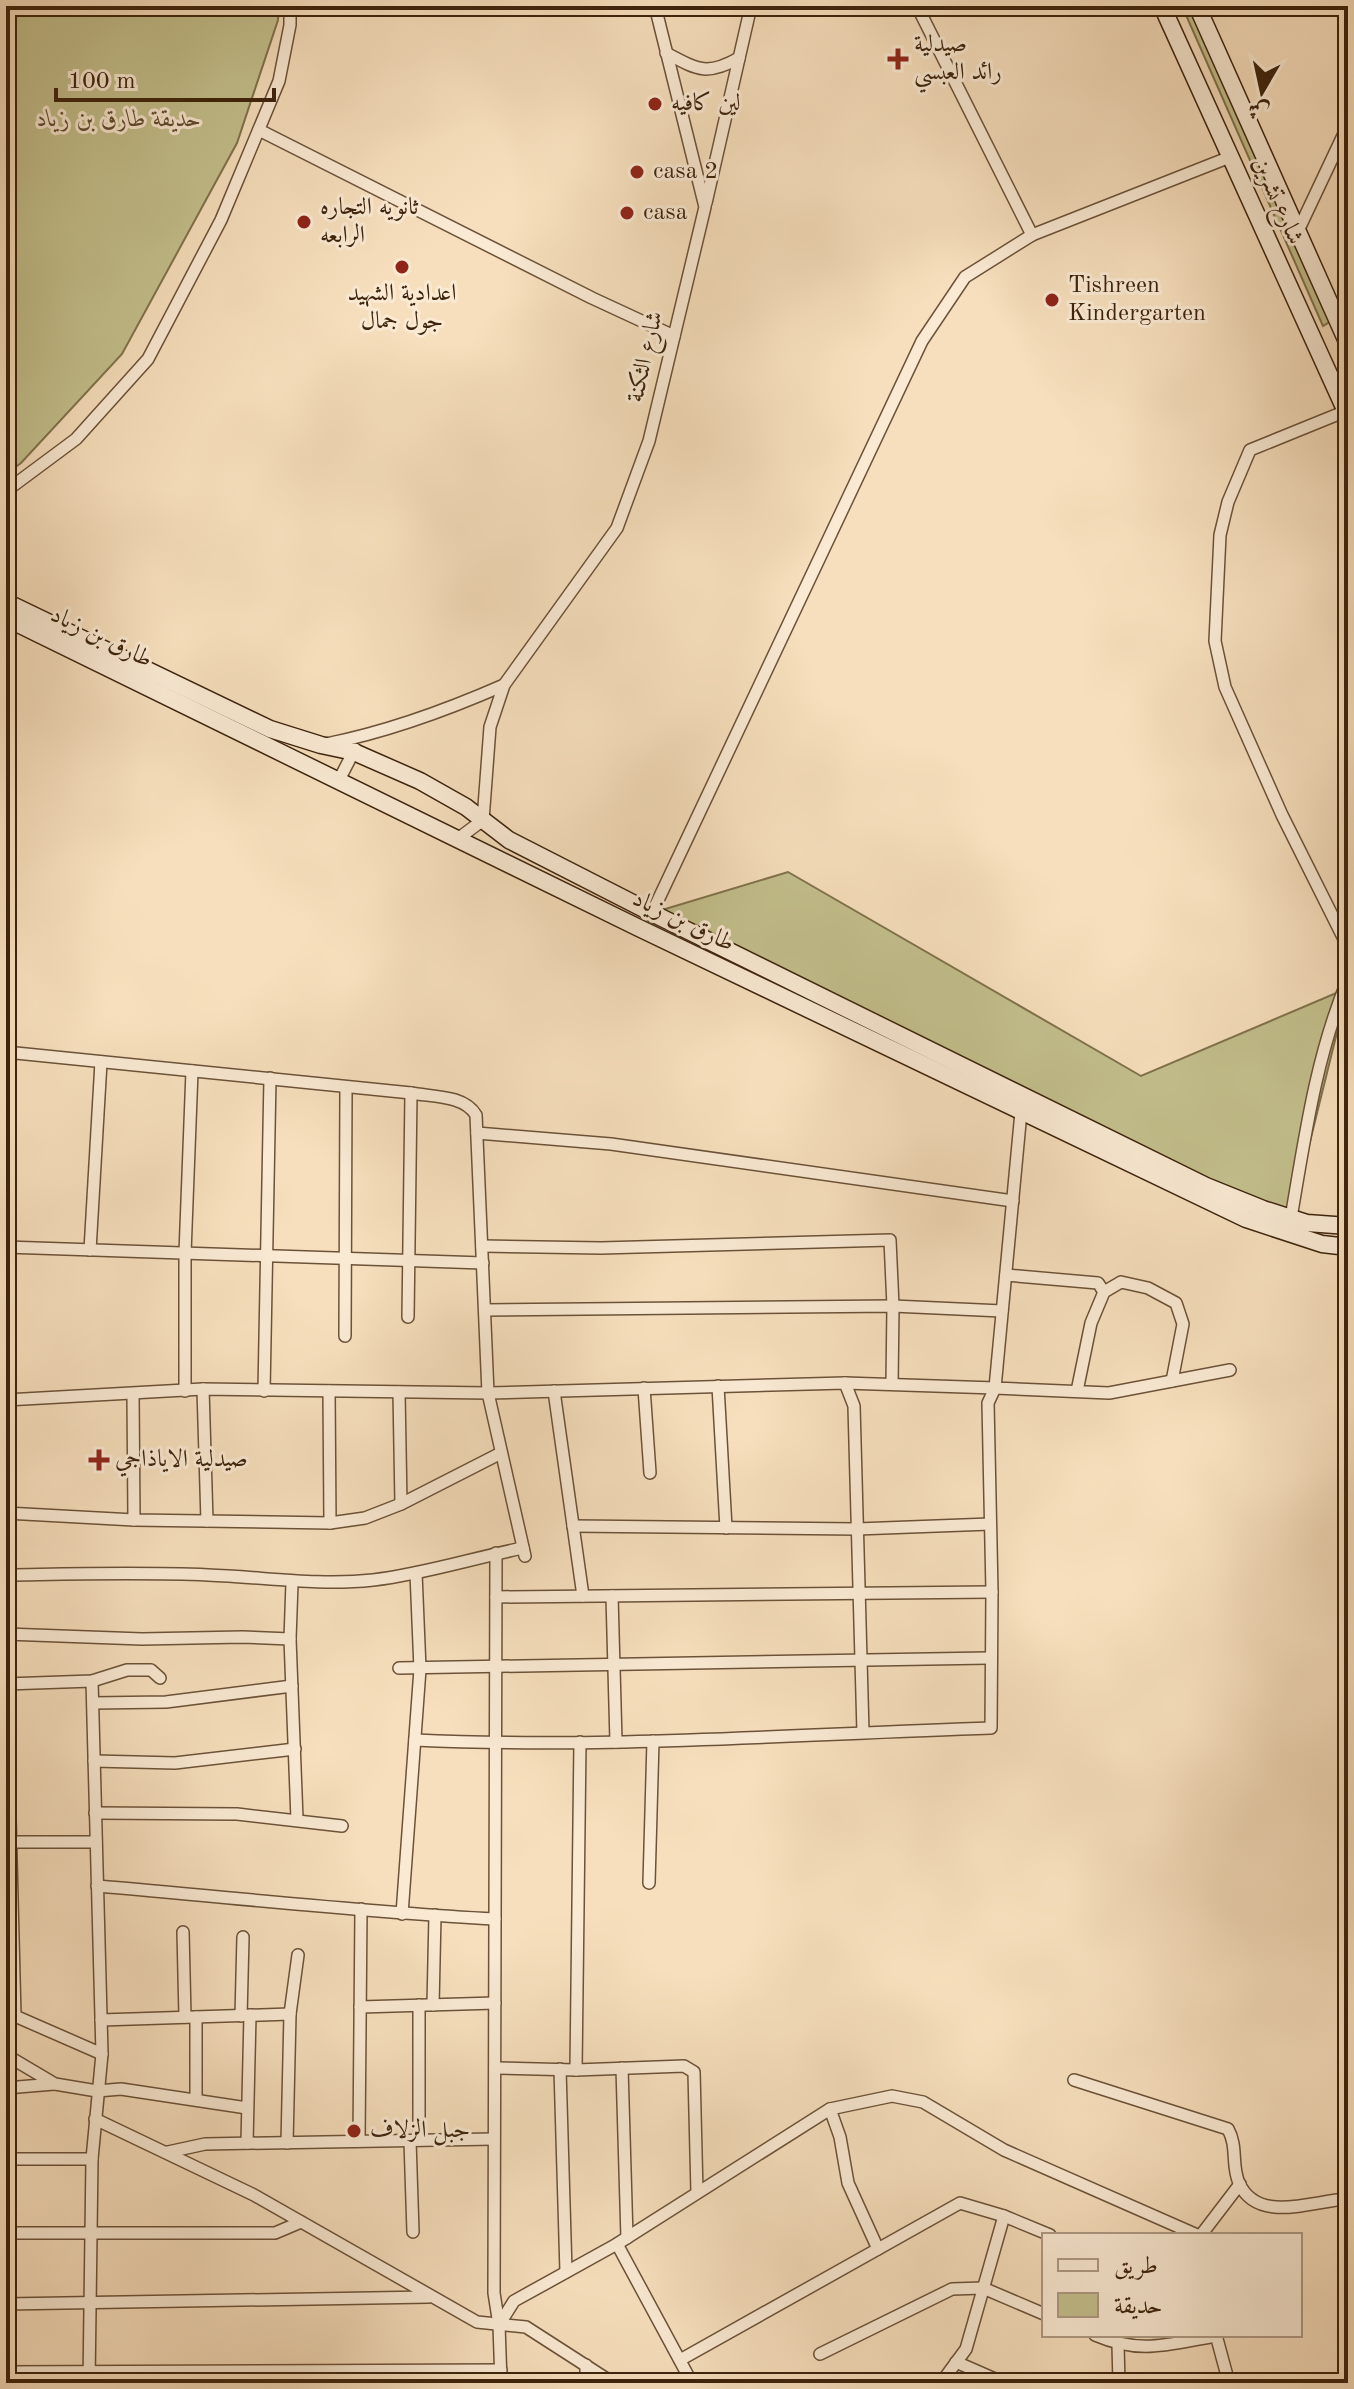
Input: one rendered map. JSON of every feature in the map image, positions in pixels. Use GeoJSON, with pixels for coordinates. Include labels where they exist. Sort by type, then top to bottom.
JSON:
{"type":"FeatureCollection","features":[{"type":"Feature","properties":{"kind":"main road","name":"شارع تشرين"},"geometry":{"type":"LineString","coordinates":[[1162,6],[1347,413]]}},
{"type":"Feature","properties":{"kind":"main road"},"geometry":{"type":"LineString","coordinates":[[1197,6],[1348,344]]}},
{"type":"Feature","properties":{"kind":"main road"},"geometry":{"type":"LineString","coordinates":[[6,602],[256,722],[321,745],[357,744],[466,807],[509,840],[1206,1186],[1307,1223],[1348,1226]]}},
{"type":"Feature","properties":{"kind":"main road","name":"طارق بن زياد"},"geometry":{"type":"LineString","coordinates":[[6,618],[639,928],[1246,1219],[1322,1244],[1348,1247]]}},
{"type":"Feature","properties":{"kind":"street"},"geometry":{"type":"LineString","coordinates":[[6,491],[76,439],[148,359],[221,220],[279,81],[290,25],[290,6]]}},
{"type":"Feature","properties":{"kind":"street","name":"شارع الثكنة"},"geometry":{"type":"LineString","coordinates":[[504,685],[617,528],[649,441],[705,207],[655,6]]}},
{"type":"Feature","properties":{"kind":"street"},"geometry":{"type":"LineString","coordinates":[[705,207],[751,6]]}},
{"type":"Feature","properties":{"kind":"street"},"geometry":{"type":"LineString","coordinates":[[917,6],[1032,235]]}},
{"type":"Feature","properties":{"kind":"street"},"geometry":{"type":"LineString","coordinates":[[666,53],[704,71],[718,70],[739,58]]}},
{"type":"Feature","properties":{"kind":"street"},"geometry":{"type":"LineString","coordinates":[[1298,231],[1348,125]]}},
{"type":"Feature","properties":{"kind":"street"},"geometry":{"type":"LineString","coordinates":[[259,130],[592,298],[674,336]]}},
{"type":"Feature","properties":{"kind":"street"},"geometry":{"type":"LineString","coordinates":[[652,913],[922,341],[965,277],[1032,235],[1230,157]]}},
{"type":"Feature","properties":{"kind":"street"},"geometry":{"type":"LineString","coordinates":[[1347,413],[1250,450],[1228,502],[1220,535],[1215,641],[1225,687],[1282,815],[1348,947]]}},
{"type":"Feature","properties":{"kind":"street"},"geometry":{"type":"LineString","coordinates":[[339,780],[357,744],[504,685]]}},
{"type":"Feature","properties":{"kind":"street"},"geometry":{"type":"LineString","coordinates":[[459,838],[483,820],[490,727],[504,685]]}},
{"type":"Feature","properties":{"kind":"street"},"geometry":{"type":"LineString","coordinates":[[1291,1218],[1315,1080],[1331,1020],[1348,979]]}},
{"type":"Feature","properties":{"kind":"street"},"geometry":{"type":"LineString","coordinates":[[6,1052],[411,1093],[470,1106],[476,1115],[488,1393],[524,1552],[496,1553],[373,1580],[292,1583],[210,1575],[6,1575]]}},
{"type":"Feature","properties":{"kind":"street"},"geometry":{"type":"LineString","coordinates":[[90,1250],[101,1062]]}},
{"type":"Feature","properties":{"kind":"street"},"geometry":{"type":"LineString","coordinates":[[185,1391],[185,1253],[192,1071]]}},
{"type":"Feature","properties":{"kind":"street"},"geometry":{"type":"LineString","coordinates":[[264,1391],[270,1078]]}},
{"type":"Feature","properties":{"kind":"street"},"geometry":{"type":"LineString","coordinates":[[345,1336],[346,1088]]}},
{"type":"Feature","properties":{"kind":"street"},"geometry":{"type":"LineString","coordinates":[[408,1317],[411,1093]]}},
{"type":"Feature","properties":{"kind":"street"},"geometry":{"type":"LineString","coordinates":[[415,1740],[495,1744],[616,1742],[991,1728],[988,1403],[995,1388],[1021,1112]]}},
{"type":"Feature","properties":{"kind":"street"},"geometry":{"type":"LineString","coordinates":[[477,1133],[611,1144],[1013,1201]]}},
{"type":"Feature","properties":{"kind":"street"},"geometry":{"type":"LineString","coordinates":[[482,1246],[601,1248],[890,1240],[892,1384]]}},
{"type":"Feature","properties":{"kind":"street"},"geometry":{"type":"LineString","coordinates":[[6,1247],[483,1263]]}},
{"type":"Feature","properties":{"kind":"street"},"geometry":{"type":"LineString","coordinates":[[1006,1275],[1098,1283],[1104,1292]]}},
{"type":"Feature","properties":{"kind":"street"},"geometry":{"type":"LineString","coordinates":[[1077,1391],[1091,1323],[1104,1292],[1121,1282],[1148,1288],[1176,1303],[1183,1324],[1172,1381]]}},
{"type":"Feature","properties":{"kind":"street"},"geometry":{"type":"LineString","coordinates":[[485,1310],[893,1306],[1002,1311]]}},
{"type":"Feature","properties":{"kind":"street"},"geometry":{"type":"LineString","coordinates":[[6,1400],[203,1389],[488,1393],[845,1383],[1109,1393],[1230,1370]]}},
{"type":"Feature","properties":{"kind":"street"},"geometry":{"type":"LineString","coordinates":[[845,1383],[854,1406],[863,1732]]}},
{"type":"Feature","properties":{"kind":"street"},"geometry":{"type":"LineString","coordinates":[[718,1386],[726,1528]]}},
{"type":"Feature","properties":{"kind":"street"},"geometry":{"type":"LineString","coordinates":[[644,1388],[650,1473]]}},
{"type":"Feature","properties":{"kind":"street"},"geometry":{"type":"LineString","coordinates":[[203,1389],[207,1521]]}},
{"type":"Feature","properties":{"kind":"street"},"geometry":{"type":"LineString","coordinates":[[329,1391],[330,1523]]}},
{"type":"Feature","properties":{"kind":"street"},"geometry":{"type":"LineString","coordinates":[[554,1391],[583,1596]]}},
{"type":"Feature","properties":{"kind":"street"},"geometry":{"type":"LineString","coordinates":[[399,1392],[401,1504]]}},
{"type":"Feature","properties":{"kind":"street"},"geometry":{"type":"LineString","coordinates":[[133,1394],[134,1520]]}},
{"type":"Feature","properties":{"kind":"street"},"geometry":{"type":"LineString","coordinates":[[6,1513],[134,1520],[330,1523],[365,1518],[401,1504],[501,1453]]}},
{"type":"Feature","properties":{"kind":"street"},"geometry":{"type":"LineString","coordinates":[[573,1526],[857,1529],[990,1524]]}},
{"type":"Feature","properties":{"kind":"street"},"geometry":{"type":"LineString","coordinates":[[496,1553],[494,2301],[499,2325],[501,2383]]}},
{"type":"Feature","properties":{"kind":"street"},"geometry":{"type":"LineString","coordinates":[[402,1914],[420,1669],[416,1573]]}},
{"type":"Feature","properties":{"kind":"street"},"geometry":{"type":"LineString","coordinates":[[292,1583],[290,1639],[297,1819]]}},
{"type":"Feature","properties":{"kind":"street"},"geometry":{"type":"LineString","coordinates":[[496,1597],[992,1592]]}},
{"type":"Feature","properties":{"kind":"street"},"geometry":{"type":"LineString","coordinates":[[612,1596],[616,1742]]}},
{"type":"Feature","properties":{"kind":"street"},"geometry":{"type":"LineString","coordinates":[[6,1634],[142,1639],[290,1639]]}},
{"type":"Feature","properties":{"kind":"street"},"geometry":{"type":"LineString","coordinates":[[399,1668],[989,1658]]}},
{"type":"Feature","properties":{"kind":"street"},"geometry":{"type":"LineString","coordinates":[[6,1662],[8,1842],[15,2016],[102,2054]]}},
{"type":"Feature","properties":{"kind":"street"},"geometry":{"type":"LineString","coordinates":[[6,1684],[92,1681],[127,1670],[151,1670],[160,1678]]}},
{"type":"Feature","properties":{"kind":"street"},"geometry":{"type":"LineString","coordinates":[[89,2378],[92,2159],[102,2054],[92,1681]]}},
{"type":"Feature","properties":{"kind":"street"},"geometry":{"type":"LineString","coordinates":[[93,1703],[166,1702],[292,1686]]}},
{"type":"Feature","properties":{"kind":"street"},"geometry":{"type":"LineString","coordinates":[[649,1883],[653,1741]]}},
{"type":"Feature","properties":{"kind":"street"},"geometry":{"type":"LineString","coordinates":[[576,2070],[580,1742]]}},
{"type":"Feature","properties":{"kind":"street"},"geometry":{"type":"LineString","coordinates":[[94,1761],[175,1763],[295,1749]]}},
{"type":"Feature","properties":{"kind":"street"},"geometry":{"type":"LineString","coordinates":[[95,1813],[237,1814],[342,1826]]}},
{"type":"Feature","properties":{"kind":"street"},"geometry":{"type":"LineString","coordinates":[[8,1842],[96,1842]]}},
{"type":"Feature","properties":{"kind":"street"},"geometry":{"type":"LineString","coordinates":[[97,1886],[402,1914],[495,1919]]}},
{"type":"Feature","properties":{"kind":"street"},"geometry":{"type":"LineString","coordinates":[[359,2141],[361,1909]]}},
{"type":"Feature","properties":{"kind":"street"},"geometry":{"type":"LineString","coordinates":[[433,2005],[435,1915]]}},
{"type":"Feature","properties":{"kind":"street"},"geometry":{"type":"LineString","coordinates":[[183,1932],[196,2099]]}},
{"type":"Feature","properties":{"kind":"street"},"geometry":{"type":"LineString","coordinates":[[243,1937],[247,2143]]}},
{"type":"Feature","properties":{"kind":"street"},"geometry":{"type":"LineString","coordinates":[[287,2143],[290,2014],[298,1955]]}},
{"type":"Feature","properties":{"kind":"street"},"geometry":{"type":"LineString","coordinates":[[360,2007],[495,2003]]}},
{"type":"Feature","properties":{"kind":"street"},"geometry":{"type":"LineString","coordinates":[[413,2232],[419,2005]]}},
{"type":"Feature","properties":{"kind":"street"},"geometry":{"type":"LineString","coordinates":[[101,2020],[290,2014]]}},
{"type":"Feature","properties":{"kind":"street"},"geometry":{"type":"LineString","coordinates":[[6,2055],[55,2084]]}},
{"type":"Feature","properties":{"kind":"street"},"geometry":{"type":"LineString","coordinates":[[495,2068],[576,2070],[684,2066],[694,2072],[697,2193]]}},
{"type":"Feature","properties":{"kind":"street"},"geometry":{"type":"LineString","coordinates":[[622,2068],[622,2241],[692,2383]]}},
{"type":"Feature","properties":{"kind":"street"},"geometry":{"type":"LineString","coordinates":[[560,2069],[566,2272]]}},
{"type":"Feature","properties":{"kind":"street"},"geometry":{"type":"LineString","coordinates":[[1074,2080],[1228,2129],[1235,2141],[1234,2164],[1240,2184],[1251,2200],[1273,2208],[1348,2199]]}},
{"type":"Feature","properties":{"kind":"street"},"geometry":{"type":"LineString","coordinates":[[6,2088],[24,2089],[55,2084],[97,2091],[121,2089],[247,2108]]}},
{"type":"Feature","properties":{"kind":"street"},"geometry":{"type":"LineString","coordinates":[[499,2325],[514,2301],[622,2241],[830,2109],[892,2096],[923,2102],[1004,2150],[1194,2233]]}},
{"type":"Feature","properties":{"kind":"street"},"geometry":{"type":"LineString","coordinates":[[830,2109],[840,2137],[848,2183],[878,2249]]}},
{"type":"Feature","properties":{"kind":"street"},"geometry":{"type":"LineString","coordinates":[[95,2119],[254,2195],[477,2322],[526,2327],[613,2383]]}},
{"type":"Feature","properties":{"kind":"street"},"geometry":{"type":"LineString","coordinates":[[167,2153],[205,2144],[494,2139]]}},
{"type":"Feature","properties":{"kind":"street"},"geometry":{"type":"LineString","coordinates":[[6,2159],[92,2159]]}},
{"type":"Feature","properties":{"kind":"street"},"geometry":{"type":"LineString","coordinates":[[1201,2233],[1240,2184]]}},
{"type":"Feature","properties":{"kind":"street"},"geometry":{"type":"LineString","coordinates":[[680,2360],[960,2203],[1045,2233]]}},
{"type":"Feature","properties":{"kind":"street"},"geometry":{"type":"LineString","coordinates":[[941,2383],[966,2349],[1004,2216]]}},
{"type":"Feature","properties":{"kind":"street"},"geometry":{"type":"LineString","coordinates":[[6,2233],[275,2233],[301,2222]]}},
{"type":"Feature","properties":{"kind":"street"},"geometry":{"type":"LineString","coordinates":[[820,2354],[952,2289],[983,2288],[1042,2313]]}},
{"type":"Feature","properties":{"kind":"street"},"geometry":{"type":"LineString","coordinates":[[6,2304],[432,2297]]}},
{"type":"Feature","properties":{"kind":"street"},"geometry":{"type":"LineString","coordinates":[[1100,2337],[1118,2345],[1149,2348],[1206,2337]]}},
{"type":"Feature","properties":{"kind":"street"},"geometry":{"type":"LineString","coordinates":[[1217,2337],[1229,2383]]}},
{"type":"Feature","properties":{"kind":"street"},"geometry":{"type":"LineString","coordinates":[[1118,2345],[1119,2383]]}},
{"type":"Feature","properties":{"kind":"street"},"geometry":{"type":"LineString","coordinates":[[956,2362],[1004,2383]]}},
{"type":"Feature","properties":{"kind":"street"},"geometry":{"type":"LineString","coordinates":[[586,2365],[586,2383]]}},
{"type":"Feature","properties":{"kind":"street"},"geometry":{"type":"LineString","coordinates":[[6,2372],[89,2378],[501,2370]]}},
{"type":"Feature","properties":{"kind":"street"},"geometry":{"type":"LineString","coordinates":[[1338,2383],[1348,2379]]}},
{"type":"Feature","properties":{"kind":"green space","name":"حديقة طارق بن زياد"},"geometry":{"type":"Polygon","coordinates":[[[6,6],[279,6],[278,20],[237,143],[122,354],[21,463],[6,474],[6,6]]]}},
{"type":"Feature","properties":{"kind":"green space"},"geometry":{"type":"Polygon","coordinates":[[[1182,6],[1190,6],[1331,321],[1323,326],[1182,6]]]}},
{"type":"Feature","properties":{"kind":"green space"},"geometry":{"type":"Polygon","coordinates":[[[788,872],[1141,1076],[1348,988],[1291,1218],[652,913],[788,872]]]}},
{"type":"Feature","properties":{"kind":"place","name":"صيدلية رائد العبسي"},"geometry":{"type":"Point","coordinates":[898,59]}},
{"type":"Feature","properties":{"kind":"place","name":"لين كافيه"},"geometry":{"type":"Point","coordinates":[655,104]}},
{"type":"Feature","properties":{"kind":"place","name":"casa 2"},"geometry":{"type":"Point","coordinates":[637,172]}},
{"type":"Feature","properties":{"kind":"place","name":"casa"},"geometry":{"type":"Point","coordinates":[627,213]}},
{"type":"Feature","properties":{"kind":"place","name":"ثانويه التجاره الرابعه"},"geometry":{"type":"Point","coordinates":[304,222]}},
{"type":"Feature","properties":{"kind":"place","name":"اعدادية الشهيد جول جمال"},"geometry":{"type":"Point","coordinates":[402,267]}},
{"type":"Feature","properties":{"kind":"place","name":"Tishreen Kindergarten"},"geometry":{"type":"Point","coordinates":[1052,300]}},
{"type":"Feature","properties":{"kind":"place","name":"صيدلية الاياذاجي"},"geometry":{"type":"Point","coordinates":[99,1460]}},
{"type":"Feature","properties":{"kind":"place","name":"جبل الزلاف"},"geometry":{"type":"Point","coordinates":[354,2131]}}]}
